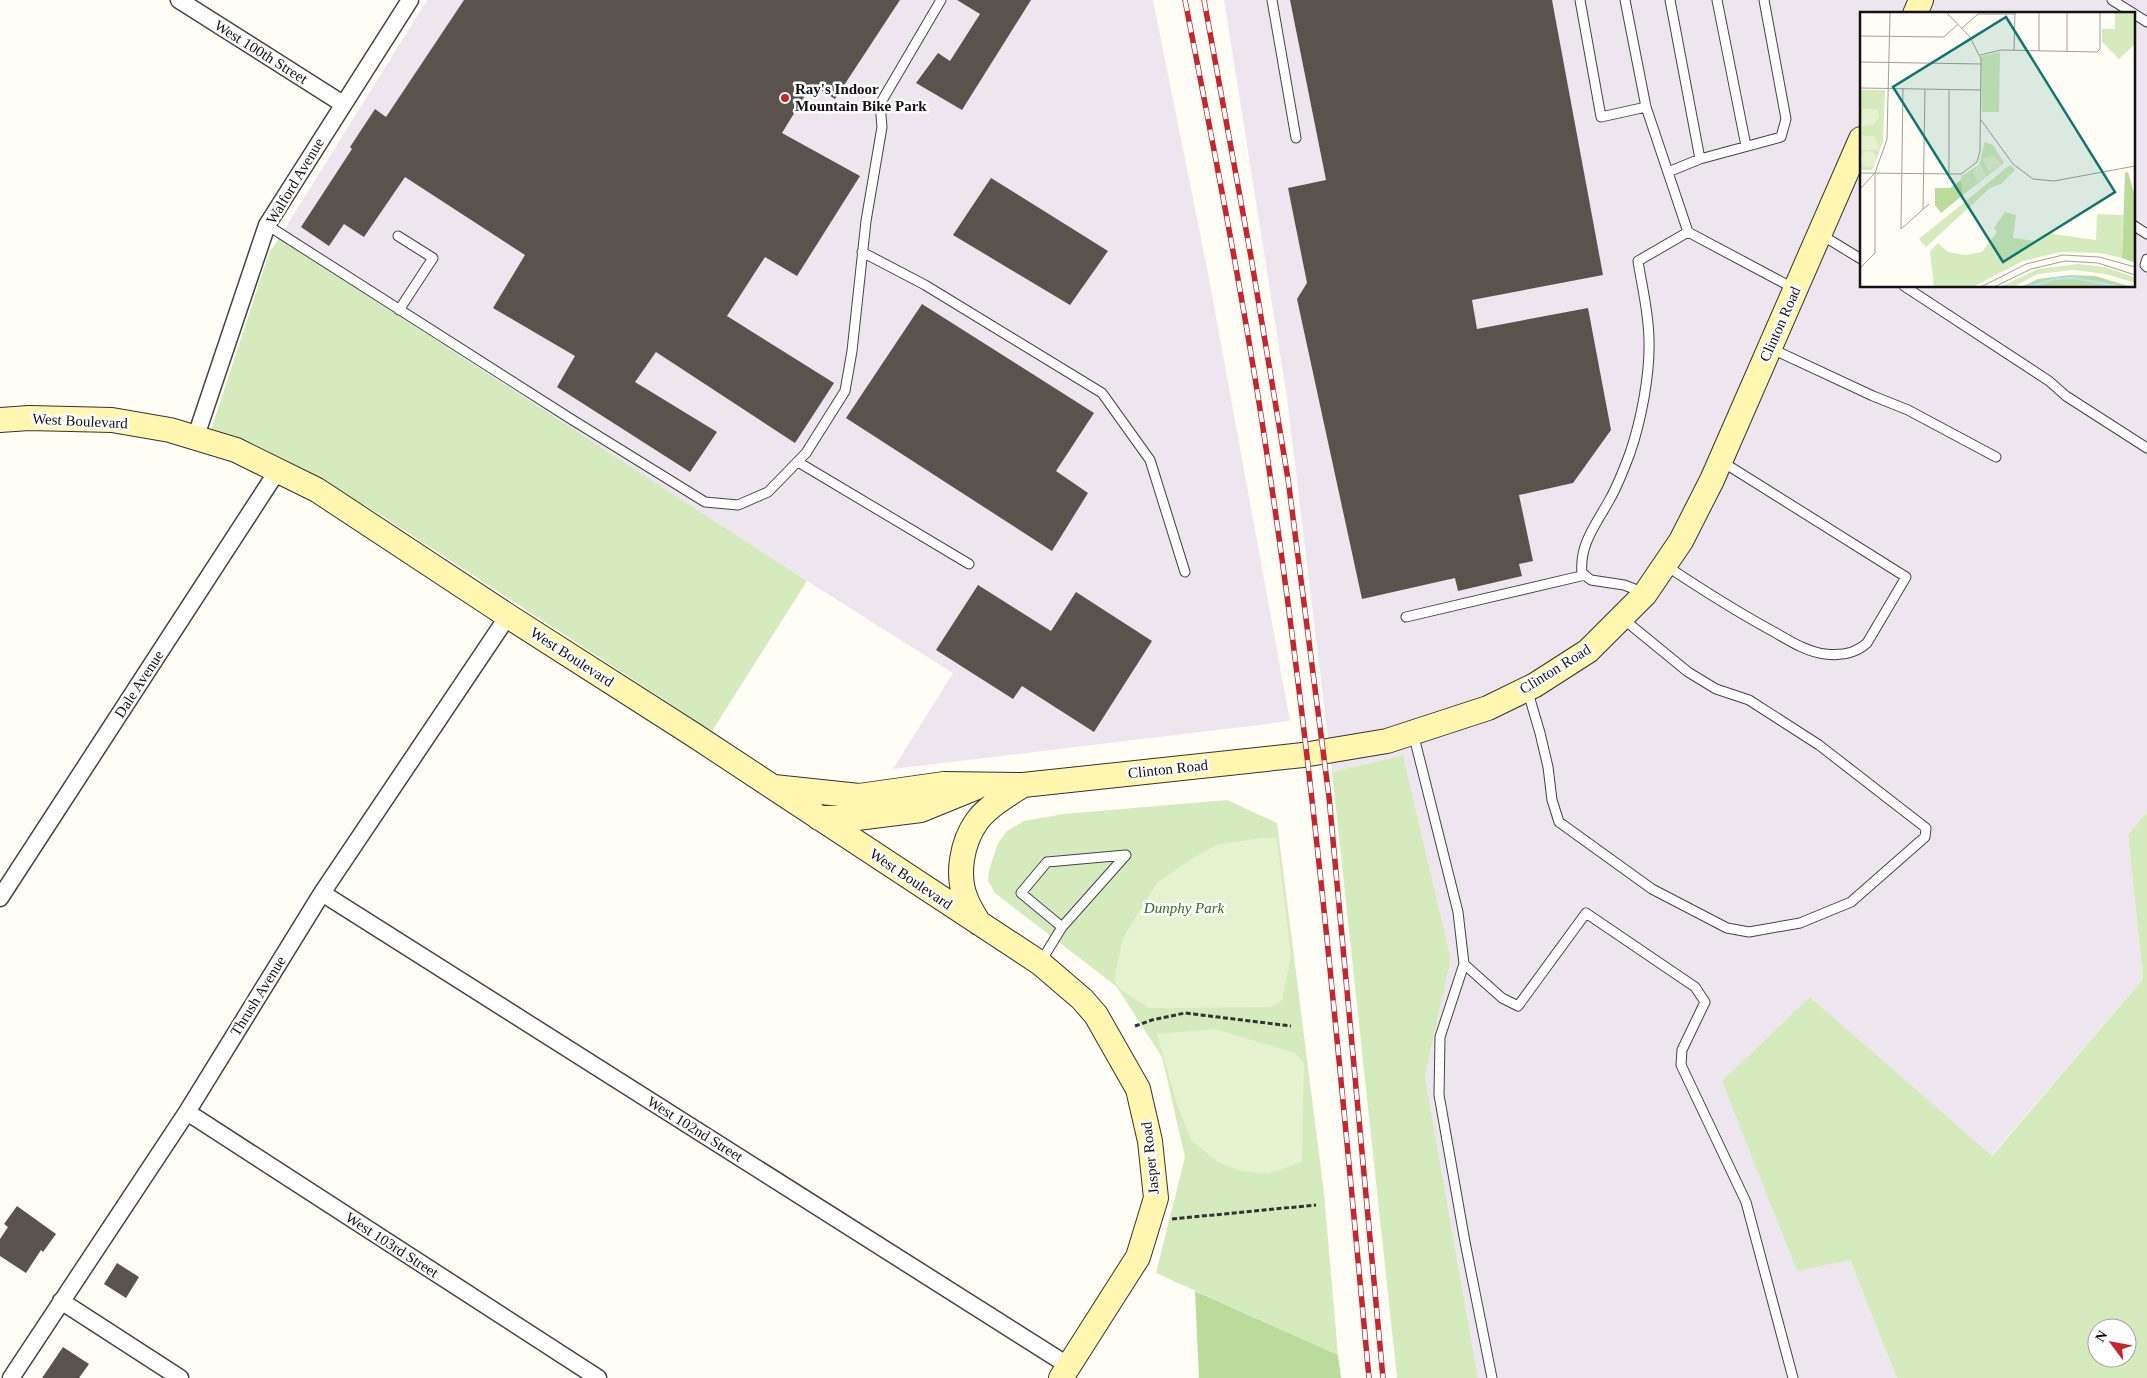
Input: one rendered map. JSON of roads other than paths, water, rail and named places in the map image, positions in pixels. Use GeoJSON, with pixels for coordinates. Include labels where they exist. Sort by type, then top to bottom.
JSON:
{"type":"FeatureCollection","features":[{"type":"Feature","properties":{"kind":"street","name":"West 100th Street"},"geometry":{"type":"LineString","coordinates":[[179,0],[343,104]]}},
{"type":"Feature","properties":{"kind":"street","name":"Walford Avenue"},"geometry":{"type":"LineString","coordinates":[[196,436],[267,225],[410,0]]}},
{"type":"Feature","properties":{"kind":"street"},"geometry":{"type":"LineString","coordinates":[[1916,12],[1921,0]]}},
{"type":"Feature","properties":{"kind":"street","name":"Clinton Road"},"geometry":{"type":"LineString","coordinates":[[772,787],[858,807],[921,810],[982,785],[1023,785],[1321,753],[1387,741],[1488,708],[1527,689],[1588,651],[1645,594],[1681,541],[1721,462],[1860,145]]}},
{"type":"Feature","properties":{"kind":"street","name":"West Boulevard"},"geometry":{"type":"LineString","coordinates":[[0,420],[29,418],[112,420],[196,436],[236,450],[316,490],[1040,963],[1082,999],[1096,1015]]}},
{"type":"Feature","properties":{"kind":"street","name":"Dale Avenue"},"geometry":{"type":"LineString","coordinates":[[0,898],[278,470]]}},
{"type":"Feature","properties":{"kind":"street","name":"Thrush Avenue"},"geometry":{"type":"LineString","coordinates":[[11,1378],[187,1112],[322,893],[508,616]]}},
{"type":"Feature","properties":{"kind":"street"},"geometry":{"type":"LineString","coordinates":[[980,925],[965,898],[961,877],[962,859],[968,838],[978,820],[996,804],[1023,785]]}},
{"type":"Feature","properties":{"kind":"street","name":"Clinton Road"},"geometry":{"type":"LineString","coordinates":[[819,818],[858,807]]}},
{"type":"Feature","properties":{"kind":"street","name":"West 102nd Street"},"geometry":{"type":"LineString","coordinates":[[322,893],[1065,1372]]}},
{"type":"Feature","properties":{"kind":"street","name":"Jasper Road"},"geometry":{"type":"LineString","coordinates":[[1065,1372],[1138,1257],[1156,1198],[1150,1142],[1138,1089],[1096,1015]]}},
{"type":"Feature","properties":{"kind":"street","name":"West 103rd Street"},"geometry":{"type":"LineString","coordinates":[[187,1112],[598,1378]]}},
{"type":"Feature","properties":{"kind":"street"},"geometry":{"type":"LineString","coordinates":[[61,1301],[180,1378]]}},
{"type":"Feature","properties":{"kind":"lane"},"geometry":{"type":"LineString","coordinates":[[267,225],[705,502],[738,505],[756,499],[768,492],[798,462],[845,391],[852,351],[862,252],[882,127],[880,104],[941,0]]}},
{"type":"Feature","properties":{"kind":"lane"},"geometry":{"type":"LineString","coordinates":[[1272,0],[1296,138]]}},
{"type":"Feature","properties":{"kind":"lane"},"geometry":{"type":"LineString","coordinates":[[1580,0],[1601,117],[1646,107]]}},
{"type":"Feature","properties":{"kind":"lane"},"geometry":{"type":"LineString","coordinates":[[1625,0],[1646,107],[1688,232],[1795,290]]}},
{"type":"Feature","properties":{"kind":"lane"},"geometry":{"type":"LineString","coordinates":[[1670,0],[1700,158]]}},
{"type":"Feature","properties":{"kind":"lane"},"geometry":{"type":"LineString","coordinates":[[1717,0],[1746,146]]}},
{"type":"Feature","properties":{"kind":"lane"},"geometry":{"type":"LineString","coordinates":[[1668,172],[1700,158],[1781,137],[1786,119],[1764,0]]}},
{"type":"Feature","properties":{"kind":"lane"},"geometry":{"type":"LineString","coordinates":[[2112,0],[2131,12]]}},
{"type":"Feature","properties":{"kind":"lane"},"geometry":{"type":"LineString","coordinates":[[2134,14],[2147,22]]}},
{"type":"Feature","properties":{"kind":"lane"},"geometry":{"type":"LineString","coordinates":[[2134,226],[2147,234]]}},
{"type":"Feature","properties":{"kind":"lane"},"geometry":{"type":"LineString","coordinates":[[1645,594],[1624,585],[1591,580],[1582,573],[1581,563],[1583,550],[1591,531],[1611,498],[1630,452],[1647,376],[1650,340],[1638,261],[1688,232]]}},
{"type":"Feature","properties":{"kind":"lane"},"geometry":{"type":"LineString","coordinates":[[1820,234],[1860,258]]}},
{"type":"Feature","properties":{"kind":"lane"},"geometry":{"type":"LineString","coordinates":[[398,236],[433,258],[399,310]]}},
{"type":"Feature","properties":{"kind":"lane"},"geometry":{"type":"LineString","coordinates":[[862,252],[925,285],[1102,393],[1150,460],[1185,572]]}},
{"type":"Feature","properties":{"kind":"lane"},"geometry":{"type":"LineString","coordinates":[[2147,259],[2145,265],[2147,267]]}},
{"type":"Feature","properties":{"kind":"lane"},"geometry":{"type":"LineString","coordinates":[[1907,288],[2049,380],[2066,396],[2147,448]]}},
{"type":"Feature","properties":{"kind":"lane"},"geometry":{"type":"LineString","coordinates":[[1770,348],[1873,396],[1908,410],[1996,457]]}},
{"type":"Feature","properties":{"kind":"lane"},"geometry":{"type":"LineString","coordinates":[[798,462],[970,564]]}},
{"type":"Feature","properties":{"kind":"lane"},"geometry":{"type":"LineString","coordinates":[[1664,565],[1715,599],[1762,626],[1799,646],[1823,654],[1844,654],[1858,651],[1867,643],[1906,577],[1721,462]]}},
{"type":"Feature","properties":{"kind":"lane"},"geometry":{"type":"LineString","coordinates":[[1406,617],[1585,575]]}},
{"type":"Feature","properties":{"kind":"lane"},"geometry":{"type":"LineString","coordinates":[[1527,689],[1542,742],[1552,800],[1559,822],[1652,889],[1727,928],[1749,932],[1800,923],[1851,902],[1925,837],[1926,828],[1819,745],[1749,700],[1716,689],[1688,672],[1622,617]]}},
{"type":"Feature","properties":{"kind":"lane"},"geometry":{"type":"LineString","coordinates":[[1413,733],[1458,912],[1464,964],[1440,1037],[1439,1096],[1492,1378]]}},
{"type":"Feature","properties":{"kind":"lane"},"geometry":{"type":"LineString","coordinates":[[1040,963],[1062,927],[1126,855],[1047,862],[1021,893],[1062,927]]}},
{"type":"Feature","properties":{"kind":"lane"},"geometry":{"type":"LineString","coordinates":[[1464,964],[1502,998],[1518,1006],[1586,912],[1695,988],[1705,1002],[1682,1050],[1681,1065],[1746,1202],[1793,1378]]}},
{"type":"Feature","properties":{"kind":"railway"},"geometry":{"type":"LineString","coordinates":[[1185,0],[1252,361],[1287,594],[1326,929],[1369,1378]]}},
{"type":"Feature","properties":{"kind":"railway"},"geometry":{"type":"LineString","coordinates":[[1204,0],[1251,257],[1288,479],[1329,797],[1383,1378]]}},
{"type":"Feature","properties":{"kind":"place","name":"Ray's Indoor Mountain Bike Park"},"geometry":{"type":"Point","coordinates":[785,98]}},
{"type":"Feature","properties":{"kind":"park label","name":"Dunphy Park"},"geometry":{"type":"Point","coordinates":[1184,908]}}]}
